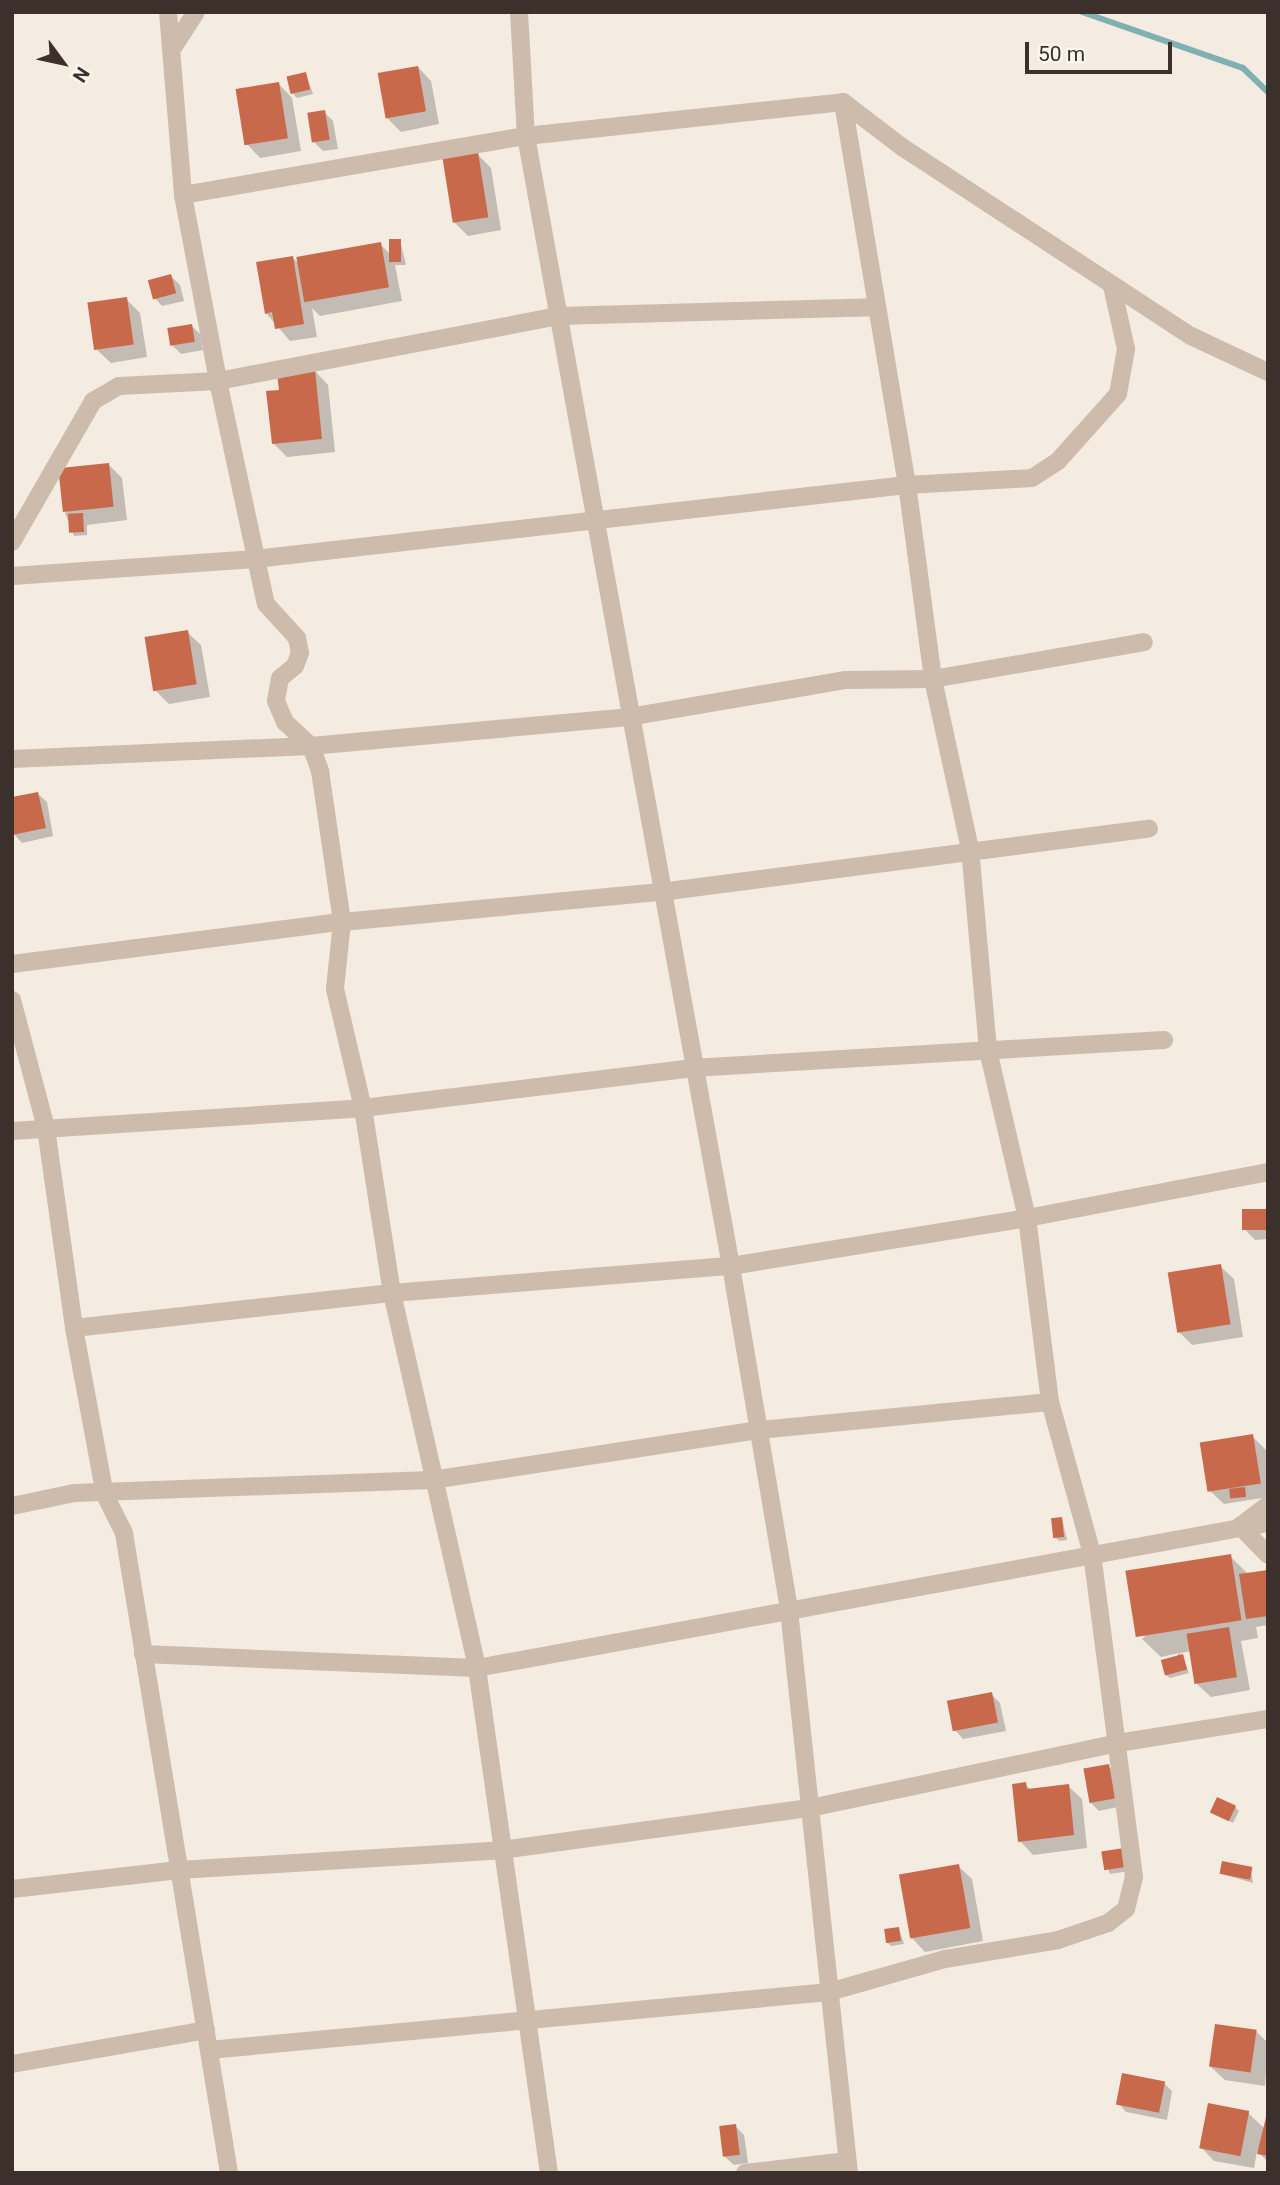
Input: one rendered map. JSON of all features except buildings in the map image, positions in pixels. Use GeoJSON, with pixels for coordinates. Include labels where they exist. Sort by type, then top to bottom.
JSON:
{"type":"FeatureCollection","features":[{"type":"Feature","properties":{"kind":"street"},"geometry":{"type":"LineString","coordinates":[[168,12],[174,46],[183,195],[218,381],[266,604],[297,638],[300,653],[281,678],[276,701],[285,722],[311,746],[320,771],[342,922],[335,989],[363,1108],[393,1293],[432,1479],[477,1668],[549,2173]]}},
{"type":"Feature","properties":{"kind":"street"},"geometry":{"type":"LineString","coordinates":[[174,46],[196,12]]}},
{"type":"Feature","properties":{"kind":"street"},"geometry":{"type":"LineString","coordinates":[[519,12],[526,136],[692,1068],[731,1266],[789,1610],[848,2167],[745,2173]]}},
{"type":"Feature","properties":{"kind":"street"},"geometry":{"type":"LineString","coordinates":[[183,195],[526,136],[843,102],[902,147],[1112,286],[1191,336],[1268,372]]}},
{"type":"Feature","properties":{"kind":"street"},"geometry":{"type":"LineString","coordinates":[[209,2050],[526,2018],[829,1992],[945,1959],[1058,1940],[1108,1923],[1126,1909],[1134,1877],[1091,1554],[1050,1402],[1027,1218],[988,1050],[970,849],[933,679],[907,485],[874,307],[843,102]]}},
{"type":"Feature","properties":{"kind":"street"},"geometry":{"type":"LineString","coordinates":[[12,576],[255,559],[907,485],[1032,478],[1058,461],[1118,394],[1126,349],[1112,286]]}},
{"type":"Feature","properties":{"kind":"street"},"geometry":{"type":"LineString","coordinates":[[12,542],[93,401],[120,386],[218,381],[558,316],[874,307]]}},
{"type":"Feature","properties":{"kind":"street"},"geometry":{"type":"LineString","coordinates":[[12,759],[311,746],[629,717],[846,680],[933,679],[1144,642]]}},
{"type":"Feature","properties":{"kind":"street"},"geometry":{"type":"LineString","coordinates":[[12,964],[342,922],[661,892],[970,849],[1149,829]]}},
{"type":"Feature","properties":{"kind":"street"},"geometry":{"type":"LineString","coordinates":[[12,1000],[47,1128],[74,1328],[105,1495],[124,1533],[229,2173]]}},
{"type":"Feature","properties":{"kind":"street"},"geometry":{"type":"LineString","coordinates":[[12,1132],[363,1108],[692,1068],[1164,1040]]}},
{"type":"Feature","properties":{"kind":"street"},"geometry":{"type":"LineString","coordinates":[[74,1328],[393,1293],[731,1266],[1027,1218],[1268,1172]]}},
{"type":"Feature","properties":{"kind":"street"},"geometry":{"type":"LineString","coordinates":[[12,1506],[74,1493],[105,1495],[432,1479],[759,1430],[1050,1402]]}},
{"type":"Feature","properties":{"kind":"street"},"geometry":{"type":"LineString","coordinates":[[1240,1527],[1268,1505]]}},
{"type":"Feature","properties":{"kind":"street"},"geometry":{"type":"LineString","coordinates":[[143,1654],[477,1668],[1268,1523]]}},
{"type":"Feature","properties":{"kind":"street"},"geometry":{"type":"LineString","coordinates":[[1240,1527],[1268,1555]]}},
{"type":"Feature","properties":{"kind":"street"},"geometry":{"type":"LineString","coordinates":[[12,1889],[179,1870],[502,1850],[810,1808],[1118,1743],[1268,1719]]}},
{"type":"Feature","properties":{"kind":"street"},"geometry":{"type":"LineString","coordinates":[[12,2064],[205,2030]]}},
{"type":"Feature","properties":{"kind":"waterway"},"geometry":{"type":"LineString","coordinates":[[1082,12],[1243,68],[1268,92]]}}]}
